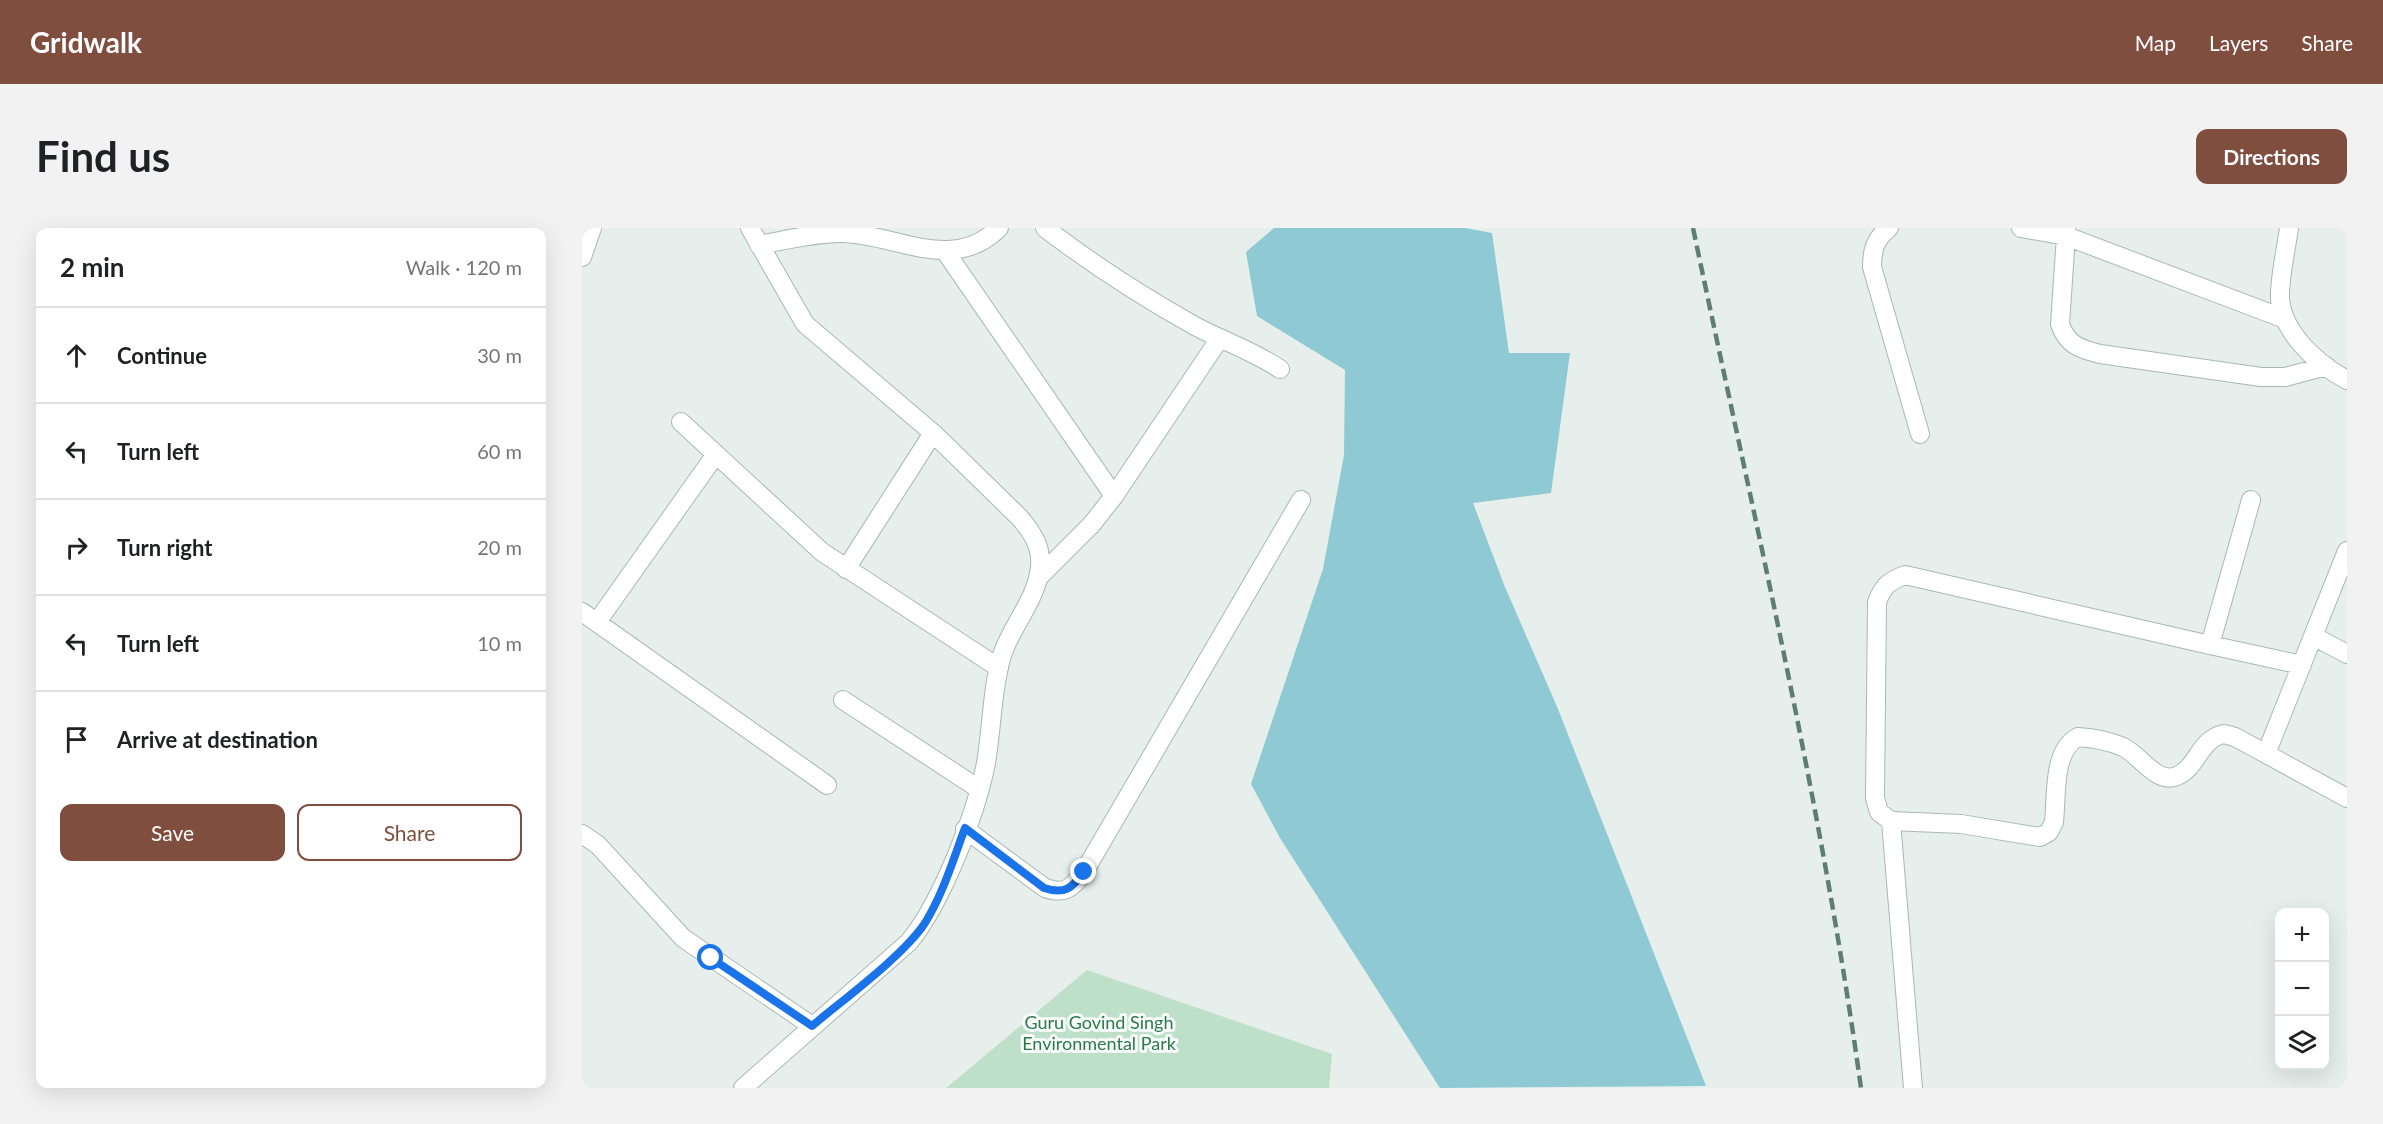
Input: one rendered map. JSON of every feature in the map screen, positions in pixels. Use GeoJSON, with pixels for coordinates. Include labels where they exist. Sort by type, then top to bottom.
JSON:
{"type":"FeatureCollection","features":[{"type":"Feature","properties":{"kind":"street"},"geometry":{"type":"LineString","coordinates":[[582,257],[592,228]]}},
{"type":"Feature","properties":{"kind":"street"},"geometry":{"type":"LineString","coordinates":[[750,228],[805,324],[933,433],[1032,532],[1038,547],[1038,579]]}},
{"type":"Feature","properties":{"kind":"street"},"geometry":{"type":"LineString","coordinates":[[759,245],[820,234],[844,233],[945,251],[960,251],[979,244],[999,228]]}},
{"type":"Feature","properties":{"kind":"street"},"geometry":{"type":"LineString","coordinates":[[1045,228],[1108,273],[1220,338],[1259,355],[1280,369]]}},
{"type":"Feature","properties":{"kind":"street"},"geometry":{"type":"LineString","coordinates":[[1889,228],[1880,236],[1872,250],[1872,267],[1920,434]]}},
{"type":"Feature","properties":{"kind":"street"},"geometry":{"type":"LineString","coordinates":[[2021,228],[2066,232],[2285,319]]}},
{"type":"Feature","properties":{"kind":"street"},"geometry":{"type":"LineString","coordinates":[[2289,228],[2279,294],[2285,319],[2312,355],[2347,380]]}},
{"type":"Feature","properties":{"kind":"street"},"geometry":{"type":"LineString","coordinates":[[2066,232],[2060,324],[2064,336],[2076,348],[2100,354],[2261,377],[2285,377],[2326,366]]}},
{"type":"Feature","properties":{"kind":"street"},"geometry":{"type":"LineString","coordinates":[[945,251],[1114,496]]}},
{"type":"Feature","properties":{"kind":"street"},"geometry":{"type":"LineString","coordinates":[[743,1088],[909,942],[924,923],[938,899],[979,789],[1003,653],[1038,579],[1092,524],[1114,496],[1220,338]]}},
{"type":"Feature","properties":{"kind":"street"},"geometry":{"type":"LineString","coordinates":[[681,422],[822,552],[999,668]]}},
{"type":"Feature","properties":{"kind":"street"},"geometry":{"type":"LineString","coordinates":[[846,569],[933,433]]}},
{"type":"Feature","properties":{"kind":"street"},"geometry":{"type":"LineString","coordinates":[[716,454],[589,617],[827,785]]}},
{"type":"Feature","properties":{"kind":"street"},"geometry":{"type":"LineString","coordinates":[[965,828],[1044,888],[1057,893],[1071,889],[1084,872],[1301,500]]}},
{"type":"Feature","properties":{"kind":"street"},"geometry":{"type":"LineString","coordinates":[[2210,645],[2251,500]]}},
{"type":"Feature","properties":{"kind":"street"},"geometry":{"type":"LineString","coordinates":[[2266,754],[2347,551]]}},
{"type":"Feature","properties":{"kind":"street"},"geometry":{"type":"LineString","coordinates":[[2302,665],[1905,575],[1891,580],[1882,588],[1877,602],[1875,798],[1879,812],[1891,821],[1961,824],[2040,837],[2049,832],[2054,822],[2062,754],[2067,743],[2078,737],[2122,747],[2156,774],[2166,778],[2176,777],[2187,770],[2207,742],[2215,736],[2224,734],[2235,737],[2347,798]]}},
{"type":"Feature","properties":{"kind":"street"},"geometry":{"type":"LineString","coordinates":[[2313,636],[2347,654]]}},
{"type":"Feature","properties":{"kind":"street"},"geometry":{"type":"LineString","coordinates":[[843,700],[979,789]]}},
{"type":"Feature","properties":{"kind":"street"},"geometry":{"type":"LineString","coordinates":[[1891,821],[1913,1088]]}},
{"type":"Feature","properties":{"kind":"street"},"geometry":{"type":"LineString","coordinates":[[582,834],[598,845],[683,938],[812,1026]]}},
{"type":"Feature","properties":{"kind":"green space","name":"Guru Govind Singh Environmental Park"},"geometry":{"type":"Polygon","coordinates":[[[1087,970],[1332,1054],[1329,1088],[946,1088],[1087,970]]]}},
{"type":"Feature","properties":{"kind":"water"},"geometry":{"type":"Polygon","coordinates":[[[1274,228],[1465,228],[1492,233],[1509,353],[1570,353],[1551,493],[1473,503],[1505,587],[1558,709],[1706,1086],[1440,1088],[1280,838],[1251,784],[1323,569],[1344,455],[1345,370],[1257,316],[1246,252],[1274,228]]]}},
{"type":"Feature","properties":{"kind":"railway"},"geometry":{"type":"LineString","coordinates":[[1693,228],[1806,764],[1845,980],[1861,1088]]}},
{"type":"Feature","properties":{"kind":"route"},"geometry":{"type":"LineString","coordinates":[[711,958],[812,1026],[909,942],[924,923],[938,899],[965,828],[1044,888],[1057,893],[1071,889],[1084,872]]}}]}
